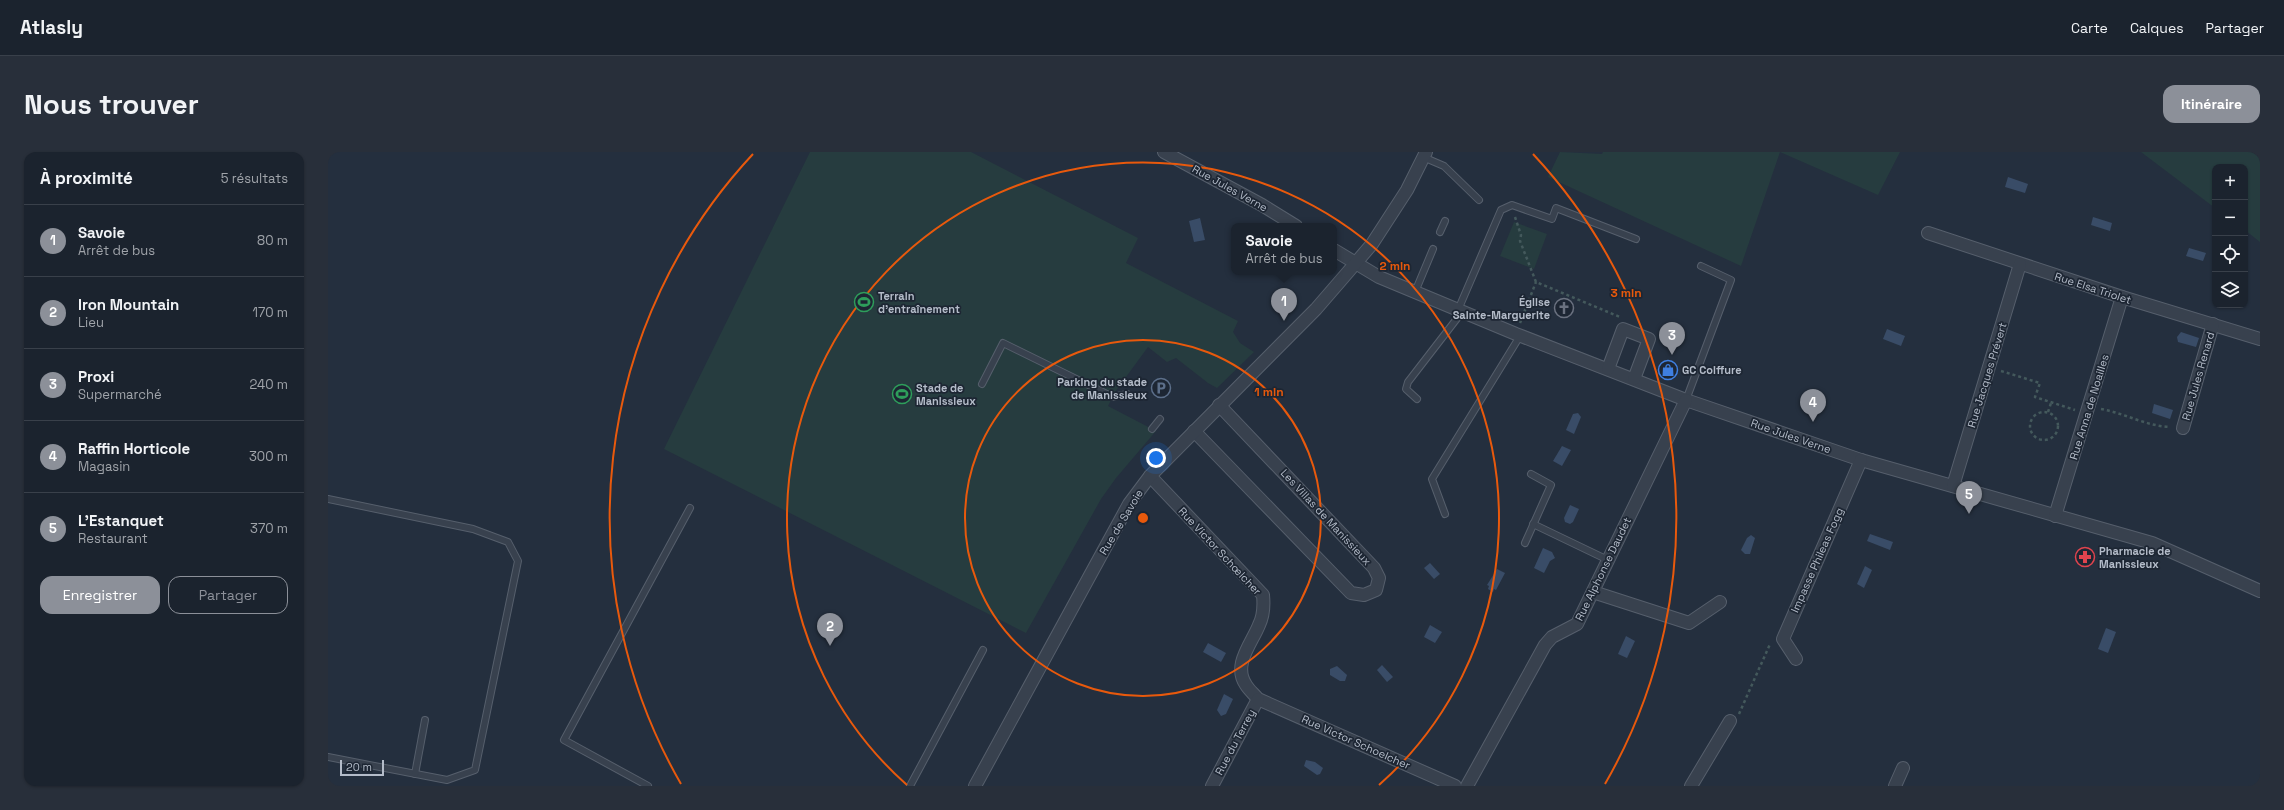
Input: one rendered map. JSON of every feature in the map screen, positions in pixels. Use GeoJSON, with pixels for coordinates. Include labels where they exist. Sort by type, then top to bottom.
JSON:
{"type":"FeatureCollection","features":[{"type":"Feature","properties":{"kind":"street","name":"Rue Jules Verne"},"geometry":{"type":"LineString","coordinates":[[1164,152],[1262,205],[1291,223]]}},
{"type":"Feature","properties":{"kind":"street","name":"Rue de Savoie"},"geometry":{"type":"LineString","coordinates":[[975,786],[1129,504],[1150,476],[1316,308],[1372,244],[1407,190],[1425,155]]}},
{"type":"Feature","properties":{"kind":"street","name":"Rue Elsa Triolet"},"geometry":{"type":"LineString","coordinates":[[1928,233],[2122,297],[2260,339]]}},
{"type":"Feature","properties":{"kind":"street","name":"Rue Jules Verne"},"geometry":{"type":"LineString","coordinates":[[1337,252],[1372,274],[1518,335],[1686,400],[1861,460],[2152,543],[2260,591]]}},
{"type":"Feature","properties":{"kind":"street","name":"Rue Jacques Prévert"},"geometry":{"type":"LineString","coordinates":[[1953,486],[2020,264]]}},
{"type":"Feature","properties":{"kind":"street","name":"Rue Anna de Noailles"},"geometry":{"type":"LineString","coordinates":[[2055,516],[2122,297]]}},
{"type":"Feature","properties":{"kind":"street","name":"Rue Jules Renard"},"geometry":{"type":"LineString","coordinates":[[2183,428],[2213,324]]}},
{"type":"Feature","properties":{"kind":"street"},"geometry":{"type":"LineString","coordinates":[[1608,369],[1623,329],[1649,339],[1634,379]]}},
{"type":"Feature","properties":{"kind":"street","name":"Rue Alphonse Daudet"},"geometry":{"type":"LineString","coordinates":[[1467,786],[1545,645],[1552,637],[1577,624],[1686,400]]}},
{"type":"Feature","properties":{"kind":"street","name":"Les Villas de Manissieux"},"geometry":{"type":"LineString","coordinates":[[1194,430],[1351,593],[1364,595],[1376,590],[1378,578],[1374,568],[1219,405]]}},
{"type":"Feature","properties":{"kind":"street","name":"Impasse Phileas Fogg"},"geometry":{"type":"LineString","coordinates":[[1796,659],[1783,639],[1861,460]]}},
{"type":"Feature","properties":{"kind":"street","name":"Rue Victor Schœlcher"},"geometry":{"type":"LineString","coordinates":[[1150,476],[1263,595],[1264,608],[1260,624],[1243,657],[1242,670],[1245,685],[1258,699]]}},
{"type":"Feature","properties":{"kind":"street"},"geometry":{"type":"LineString","coordinates":[[1593,592],[1689,623],[1720,602]]}},
{"type":"Feature","properties":{"kind":"street","name":"Rue du Terrey"},"geometry":{"type":"LineString","coordinates":[[1212,786],[1258,699]]}},
{"type":"Feature","properties":{"kind":"street","name":"Rue Victor Schoelcher"},"geometry":{"type":"LineString","coordinates":[[1258,699],[1455,786]]}},
{"type":"Feature","properties":{"kind":"street"},"geometry":{"type":"LineString","coordinates":[[1691,786],[1730,721]]}},
{"type":"Feature","properties":{"kind":"street"},"geometry":{"type":"LineString","coordinates":[[1895,786],[1903,768]]}},
{"type":"Feature","properties":{"kind":"lane"},"geometry":{"type":"LineString","coordinates":[[1425,155],[1444,166],[1479,200]]}},
{"type":"Feature","properties":{"kind":"lane"},"geometry":{"type":"LineString","coordinates":[[1417,399],[1406,389],[1408,382],[1460,311],[1501,210],[1512,205],[1552,219],[1556,208],[1636,239]]}},
{"type":"Feature","properties":{"kind":"lane"},"geometry":{"type":"LineString","coordinates":[[1440,232],[1444,221]]}},
{"type":"Feature","properties":{"kind":"lane"},"geometry":{"type":"LineString","coordinates":[[1415,292],[1433,249]]}},
{"type":"Feature","properties":{"kind":"lane"},"geometry":{"type":"LineString","coordinates":[[1686,400],[1732,280],[1700,266]]}},
{"type":"Feature","properties":{"kind":"lane"},"geometry":{"type":"LineString","coordinates":[[1446,514],[1432,479],[1518,335]]}},
{"type":"Feature","properties":{"kind":"lane"},"geometry":{"type":"LineString","coordinates":[[982,384],[1003,343],[1113,397],[1127,394]]}},
{"type":"Feature","properties":{"kind":"lane"},"geometry":{"type":"LineString","coordinates":[[1152,429],[1160,419]]}},
{"type":"Feature","properties":{"kind":"lane"},"geometry":{"type":"LineString","coordinates":[[1525,543],[1551,485],[1531,474]]}},
{"type":"Feature","properties":{"kind":"lane"},"geometry":{"type":"LineString","coordinates":[[328,500],[473,529],[508,542],[518,561],[475,770],[447,780],[328,757]]}},
{"type":"Feature","properties":{"kind":"lane"},"geometry":{"type":"LineString","coordinates":[[648,786],[564,740],[690,508]]}},
{"type":"Feature","properties":{"kind":"lane"},"geometry":{"type":"LineString","coordinates":[[1534,524],[1608,560]]}},
{"type":"Feature","properties":{"kind":"lane"},"geometry":{"type":"LineString","coordinates":[[910,786],[983,650]]}},
{"type":"Feature","properties":{"kind":"lane"},"geometry":{"type":"LineString","coordinates":[[415,774],[426,720]]}},
{"type":"Feature","properties":{"kind":"path"},"geometry":{"type":"LineString","coordinates":[[1512,205],[1521,235],[1520,241],[1536,282],[1518,335]]}},
{"type":"Feature","properties":{"kind":"path"},"geometry":{"type":"LineString","coordinates":[[1536,282],[1619,315],[1623,329]]}},
{"type":"Feature","properties":{"kind":"path"},"geometry":{"type":"LineString","coordinates":[[1990,367],[2040,383],[2035,397],[2051,403],[2088,410],[2116,412],[2126,418],[2141,420],[2156,426],[2183,428]]}},
{"type":"Feature","properties":{"kind":"path"},"geometry":{"type":"LineString","coordinates":[[2048,412],[2051,403]]}},
{"type":"Feature","properties":{"kind":"path"},"geometry":{"type":"LineString","coordinates":[[2048,412],[2053,415],[2058,426],[2053,436],[2042,440],[2033,434],[2030,423],[2037,414],[2048,412]]}},
{"type":"Feature","properties":{"kind":"green space","name":"Stade de Manissieux"},"geometry":{"type":"Polygon","coordinates":[[[810,152],[971,152],[1138,238],[1126,263],[1238,321],[1233,332],[1240,343],[1254,352],[1217,388],[1208,383],[1176,358],[1167,362],[1148,347],[1115,392],[1108,406],[1156,431],[1116,478],[1101,499],[1026,633],[664,449],[810,152]]]}},
{"type":"Feature","properties":{"kind":"green space"},"geometry":{"type":"Polygon","coordinates":[[[1560,152],[1602,154],[1603,152],[1780,152],[1741,266],[1548,177],[1560,152]]]}},
{"type":"Feature","properties":{"kind":"green space"},"geometry":{"type":"Polygon","coordinates":[[[1780,152],[1900,152],[1878,195],[1780,152]]]}},
{"type":"Feature","properties":{"kind":"green space"},"geometry":{"type":"Polygon","coordinates":[[[2141,152],[2260,152],[2260,242],[2248,232],[2248,164],[2212,164],[2212,206],[2141,152]]]}},
{"type":"Feature","properties":{"kind":"green space"},"geometry":{"type":"Polygon","coordinates":[[[1514,222],[1547,234],[1534,269],[1500,256],[1514,222]]]}},
{"type":"Feature","properties":{"kind":"water"},"geometry":{"type":"Polygon","coordinates":[[[2008,177],[2028,184],[2025,193],[2005,187],[2008,177]]]}},
{"type":"Feature","properties":{"kind":"water"},"geometry":{"type":"Polygon","coordinates":[[[2093,217],[2112,223],[2110,231],[2091,225],[2093,217]]]}},
{"type":"Feature","properties":{"kind":"water"},"geometry":{"type":"Polygon","coordinates":[[[1200,218],[1205,240],[1194,242],[1189,221],[1200,218]]]}},
{"type":"Feature","properties":{"kind":"water"},"geometry":{"type":"Polygon","coordinates":[[[2189,248],[2206,253],[2203,261],[2186,256],[2189,248]]]}},
{"type":"Feature","properties":{"kind":"water"},"geometry":{"type":"Polygon","coordinates":[[[1887,329],[1905,336],[1901,346],[1883,339],[1887,329]]]}},
{"type":"Feature","properties":{"kind":"water"},"geometry":{"type":"Polygon","coordinates":[[[2181,332],[2199,338],[2196,347],[2178,342],[2177,337],[2181,332]]]}},
{"type":"Feature","properties":{"kind":"water"},"geometry":{"type":"Polygon","coordinates":[[[2154,404],[2173,410],[2170,419],[2152,413],[2154,404]]]}},
{"type":"Feature","properties":{"kind":"water"},"geometry":{"type":"Polygon","coordinates":[[[1578,413],[1581,417],[1574,434],[1566,430],[1573,414],[1578,413]]]}},
{"type":"Feature","properties":{"kind":"water"},"geometry":{"type":"Polygon","coordinates":[[[1562,446],[1571,450],[1562,466],[1553,461],[1562,446]]]}},
{"type":"Feature","properties":{"kind":"water"},"geometry":{"type":"Polygon","coordinates":[[[1570,505],[1579,509],[1573,522],[1570,524],[1565,522],[1564,518],[1570,505]]]}},
{"type":"Feature","properties":{"kind":"water"},"geometry":{"type":"Polygon","coordinates":[[[1870,534],[1893,542],[1890,550],[1867,541],[1870,534]]]}},
{"type":"Feature","properties":{"kind":"water"},"geometry":{"type":"Polygon","coordinates":[[[1751,535],[1755,538],[1750,554],[1745,554],[1741,550],[1747,538],[1751,535]]]}},
{"type":"Feature","properties":{"kind":"water"},"geometry":{"type":"Polygon","coordinates":[[[1543,548],[1552,552],[1555,558],[1550,561],[1544,573],[1534,568],[1543,548]]]}},
{"type":"Feature","properties":{"kind":"water"},"geometry":{"type":"Polygon","coordinates":[[[1430,563],[1440,574],[1434,579],[1424,568],[1430,563]]]}},
{"type":"Feature","properties":{"kind":"water"},"geometry":{"type":"Polygon","coordinates":[[[1865,566],[1872,570],[1864,588],[1857,584],[1865,566]]]}},
{"type":"Feature","properties":{"kind":"water"},"geometry":{"type":"Polygon","coordinates":[[[1497,569],[1505,573],[1496,590],[1494,589],[1493,592],[1488,589],[1489,586],[1487,585],[1497,569]]]}},
{"type":"Feature","properties":{"kind":"water"},"geometry":{"type":"Polygon","coordinates":[[[1430,625],[1442,632],[1435,643],[1424,637],[1430,625]]]}},
{"type":"Feature","properties":{"kind":"water"},"geometry":{"type":"Polygon","coordinates":[[[2106,628],[2116,632],[2108,653],[2098,649],[2106,628]]]}},
{"type":"Feature","properties":{"kind":"water"},"geometry":{"type":"Polygon","coordinates":[[[1626,636],[1635,641],[1627,658],[1618,654],[1626,636]]]}},
{"type":"Feature","properties":{"kind":"water"},"geometry":{"type":"Polygon","coordinates":[[[1208,643],[1226,653],[1221,662],[1203,652],[1208,643]]]}},
{"type":"Feature","properties":{"kind":"water"},"geometry":{"type":"Polygon","coordinates":[[[1382,665],[1393,677],[1387,682],[1377,670],[1382,665]]]}},
{"type":"Feature","properties":{"kind":"water"},"geometry":{"type":"Polygon","coordinates":[[[1337,666],[1347,675],[1345,681],[1340,681],[1330,675],[1330,669],[1337,666]]]}},
{"type":"Feature","properties":{"kind":"water"},"geometry":{"type":"Polygon","coordinates":[[[1224,694],[1233,699],[1226,714],[1221,716],[1217,710],[1224,694]]]}},
{"type":"Feature","properties":{"kind":"water"},"geometry":{"type":"Polygon","coordinates":[[[1306,760],[1315,762],[1323,768],[1320,774],[1317,775],[1304,766],[1306,760]]]}},
{"type":"Feature","properties":{"kind":"place","name":"Terrain d'entraînement"},"geometry":{"type":"Point","coordinates":[864,302]}},
{"type":"Feature","properties":{"kind":"place","name":"Église Sainte-Marguerite"},"geometry":{"type":"Point","coordinates":[1564,308]}},
{"type":"Feature","properties":{"kind":"place","name":"Savoie"},"geometry":{"type":"Point","coordinates":[1284,321]}},
{"type":"Feature","properties":{"kind":"place","name":"Proxi"},"geometry":{"type":"Point","coordinates":[1672,355]}},
{"type":"Feature","properties":{"kind":"place","name":"GC Coiffure"},"geometry":{"type":"Point","coordinates":[1668,370]}},
{"type":"Feature","properties":{"kind":"place","name":"Parking du stade de Manissieux"},"geometry":{"type":"Point","coordinates":[1161,388]}},
{"type":"Feature","properties":{"kind":"place","name":"Stade de Manissieux"},"geometry":{"type":"Point","coordinates":[902,394]}},
{"type":"Feature","properties":{"kind":"place","name":"Raffin Horticole"},"geometry":{"type":"Point","coordinates":[1813,422]}},
{"type":"Feature","properties":{"kind":"place","name":"L'Estanquet"},"geometry":{"type":"Point","coordinates":[1969,514]}},
{"type":"Feature","properties":{"kind":"place","name":"Pharmacie de Manissieux"},"geometry":{"type":"Point","coordinates":[2085,557]}},
{"type":"Feature","properties":{"kind":"place","name":"Iron Mountain"},"geometry":{"type":"Point","coordinates":[830,646]}}]}
